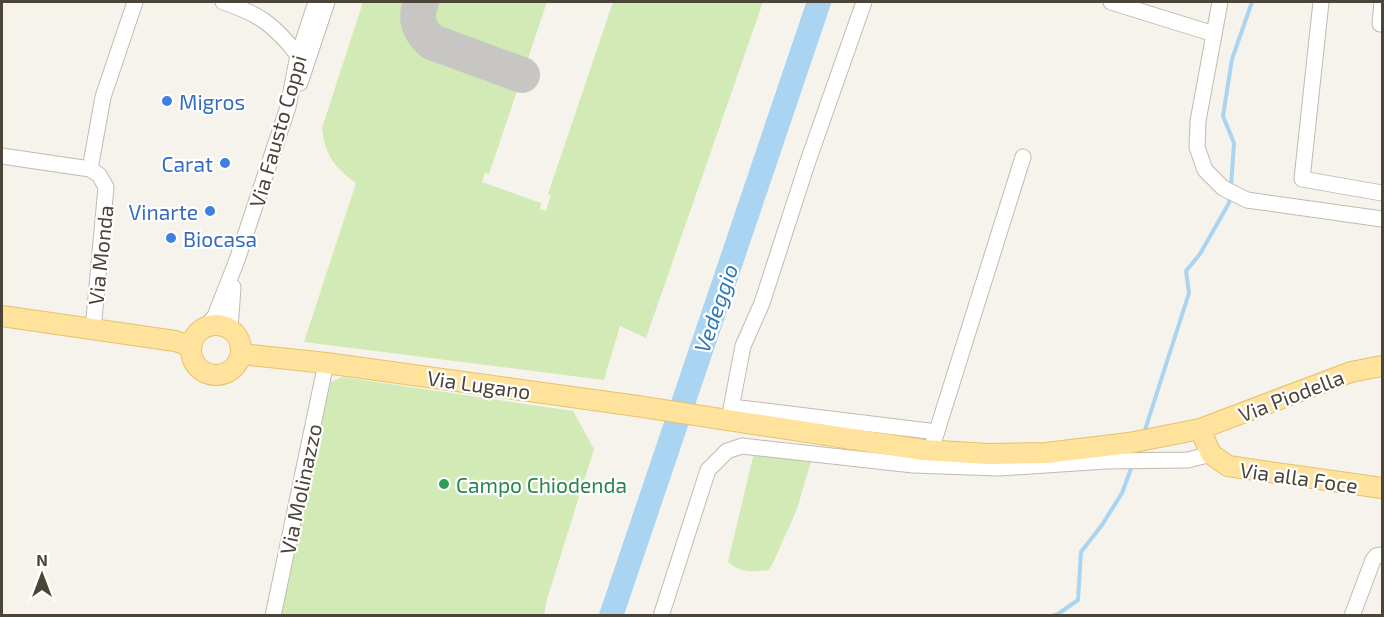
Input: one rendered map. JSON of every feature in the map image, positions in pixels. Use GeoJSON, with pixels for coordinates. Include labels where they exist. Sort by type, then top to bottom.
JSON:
{"type":"FeatureCollection","features":[{"type":"Feature","properties":{"kind":"main road"},"geometry":{"type":"LineString","coordinates":[[2,316],[175,341],[191,346]]}},
{"type":"Feature","properties":{"kind":"main road"},"geometry":{"type":"LineString","coordinates":[[215,325],[230,329],[239,340],[241,354],[232,369],[225,373],[208,374],[195,363],[191,355],[191,346],[199,331],[206,327],[215,325]]}},
{"type":"Feature","properties":{"kind":"main road","name":"Via Lugano"},"geometry":{"type":"LineString","coordinates":[[241,354],[326,363],[637,406],[934,441]]}},
{"type":"Feature","properties":{"kind":"main road","name":"Via Piodella"},"geometry":{"type":"LineString","coordinates":[[934,441],[988,454],[1127,452],[1151,439],[1200,429],[1351,372],[1383,366]]}},
{"type":"Feature","properties":{"kind":"main road","name":"Via alla Foce"},"geometry":{"type":"LineString","coordinates":[[1200,429],[1211,454],[1227,466],[1383,488]]}},
{"type":"Feature","properties":{"kind":"street"},"geometry":{"type":"LineString","coordinates":[[2,156],[90,170],[103,96],[135,2]]}},
{"type":"Feature","properties":{"kind":"street"},"geometry":{"type":"LineString","coordinates":[[223,2],[247,10],[268,23],[282,35],[298,55]]}},
{"type":"Feature","properties":{"kind":"street","name":"Via Fausto Coppi"},"geometry":{"type":"LineString","coordinates":[[206,327],[215,316],[237,260],[288,107],[298,55],[316,2]]}},
{"type":"Feature","properties":{"kind":"street"},"geometry":{"type":"LineString","coordinates":[[726,415],[743,346],[762,303],[807,164],[864,2]]}},
{"type":"Feature","properties":{"kind":"street"},"geometry":{"type":"LineString","coordinates":[[1111,2],[1214,34]]}},
{"type":"Feature","properties":{"kind":"street"},"geometry":{"type":"LineString","coordinates":[[1220,2],[1198,121],[1197,147],[1205,170],[1223,188],[1246,200],[1383,219]]}},
{"type":"Feature","properties":{"kind":"street"},"geometry":{"type":"LineString","coordinates":[[1321,2],[1302,179],[1383,193]]}},
{"type":"Feature","properties":{"kind":"street"},"geometry":{"type":"LineString","coordinates":[[1382,2],[1380,24],[1383,24]]}},
{"type":"Feature","properties":{"kind":"street"},"geometry":{"type":"LineString","coordinates":[[288,107],[303,77],[324,7]]}},
{"type":"Feature","properties":{"kind":"street"},"geometry":{"type":"LineString","coordinates":[[934,441],[1023,157]]}},
{"type":"Feature","properties":{"kind":"street","name":"Via Monda"},"geometry":{"type":"LineString","coordinates":[[90,170],[99,175],[106,187],[93,330]]}},
{"type":"Feature","properties":{"kind":"street","name":"Via Fausto Coppi"},"geometry":{"type":"LineString","coordinates":[[230,329],[231,298],[237,260]]}},
{"type":"Feature","properties":{"kind":"street","name":"Via Molinazzo"},"geometry":{"type":"LineString","coordinates":[[273,615],[326,363]]}},
{"type":"Feature","properties":{"kind":"street"},"geometry":{"type":"LineString","coordinates":[[661,615],[708,470],[727,451],[734,448],[742,446],[913,465],[989,468],[1127,452],[1143,460],[1188,460],[1211,454]]}},
{"type":"Feature","properties":{"kind":"street"},"geometry":{"type":"LineString","coordinates":[[1352,615],[1373,560],[1376,556],[1383,555]]}},
{"type":"Feature","properties":{"kind":"green space"},"geometry":{"type":"Polygon","coordinates":[[[363,2],[547,2],[489,174],[485,173],[482,182],[541,203],[540,209],[546,211],[551,195],[548,194],[613,2],[763,2],[646,338],[620,326],[604,380],[304,342],[356,183],[332,160],[325,146],[322,128],[363,2]]]}},
{"type":"Feature","properties":{"kind":"green space","name":"Campo Chiodenda"},"geometry":{"type":"Polygon","coordinates":[[[342,377],[573,411],[594,449],[544,615],[278,616],[290,560],[293,559],[298,539],[297,519],[331,382],[342,377]]]}},
{"type":"Feature","properties":{"kind":"green space"},"geometry":{"type":"Polygon","coordinates":[[[754,453],[812,458],[797,509],[773,563],[769,570],[752,571],[742,570],[728,562],[754,453]]]}},
{"type":"Feature","properties":{"kind":"waterway","name":"Vedeggio"},"geometry":{"type":"LineString","coordinates":[[611,616],[819,2]]}},
{"type":"Feature","properties":{"kind":"waterway"},"geometry":{"type":"LineString","coordinates":[[1231,186],[1234,143],[1223,116],[1232,59],[1252,2]]}},
{"type":"Feature","properties":{"kind":"waterway"},"geometry":{"type":"LineString","coordinates":[[1144,433],[1189,293],[1186,271],[1200,254],[1229,203],[1230,197]]}},
{"type":"Feature","properties":{"kind":"waterway"},"geometry":{"type":"LineString","coordinates":[[1052,616],[1078,600],[1081,552],[1102,525],[1122,493],[1132,466]]}},
{"type":"Feature","properties":{"kind":"taxiway"},"geometry":{"type":"LineString","coordinates":[[421,2],[418,13],[419,24],[432,42],[522,75]]}},
{"type":"Feature","properties":{"kind":"place","name":"Migros"},"geometry":{"type":"Point","coordinates":[167,101]}},
{"type":"Feature","properties":{"kind":"place","name":"Carat"},"geometry":{"type":"Point","coordinates":[225,163]}},
{"type":"Feature","properties":{"kind":"place","name":"Vinarte"},"geometry":{"type":"Point","coordinates":[210,211]}},
{"type":"Feature","properties":{"kind":"place","name":"Biocasa"},"geometry":{"type":"Point","coordinates":[171,238]}},
{"type":"Feature","properties":{"kind":"place","name":"Campo Chiodenda"},"geometry":{"type":"Point","coordinates":[444,484]}}]}
